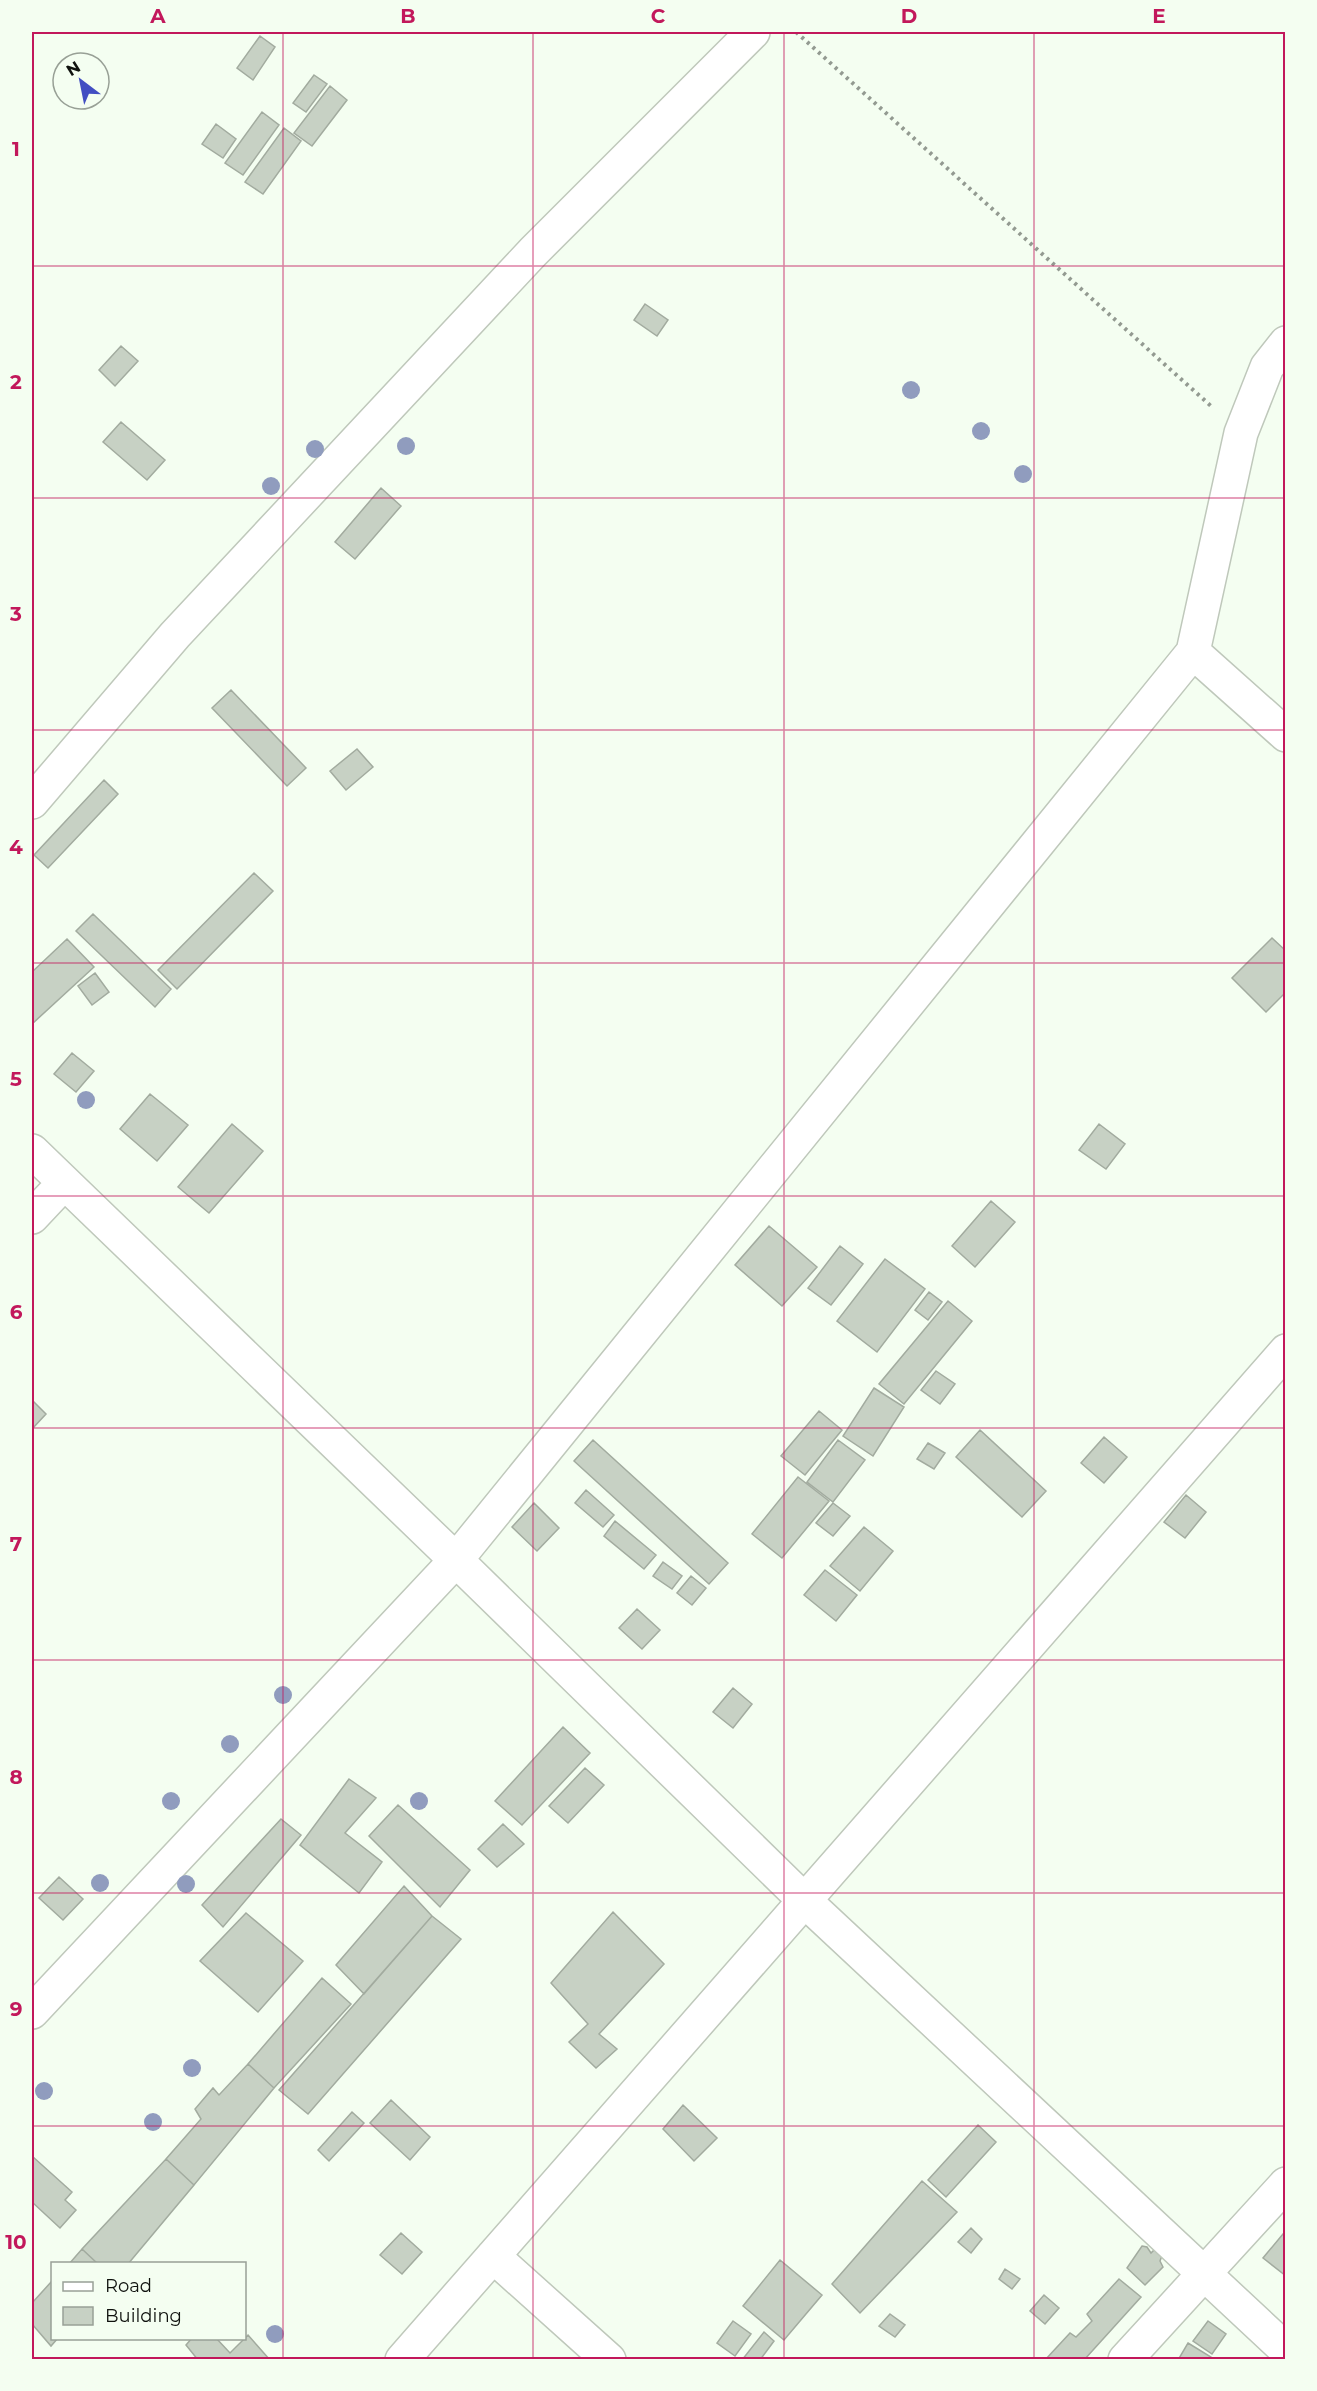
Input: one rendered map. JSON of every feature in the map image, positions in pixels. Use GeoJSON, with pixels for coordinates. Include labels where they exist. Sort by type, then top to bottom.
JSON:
{"type":"FeatureCollection","features":[{"type":"Feature","properties":{"kind":"street"},"geometry":{"type":"LineString","coordinates":[[32,802],[175,634],[532,252],[753,32]]}},
{"type":"Feature","properties":{"kind":"street"},"geometry":{"type":"LineString","coordinates":[[32,2012],[456,1560],[1193,652],[1241,434],[1267,367],[1286,344]]}},
{"type":"Feature","properties":{"kind":"street"},"geometry":{"type":"LineString","coordinates":[[1193,652],[1286,735]]}},
{"type":"Feature","properties":{"kind":"street"},"geometry":{"type":"LineString","coordinates":[[32,1151],[805,1901],[1286,2350]]}},
{"type":"Feature","properties":{"kind":"street"},"geometry":{"type":"LineString","coordinates":[[32,1217],[64,1184]]}},
{"type":"Feature","properties":{"kind":"street"},"geometry":{"type":"LineString","coordinates":[[402,2360],[1286,1351]]}},
{"type":"Feature","properties":{"kind":"street"},"geometry":{"type":"LineString","coordinates":[[1125,2360],[1286,2184]]}},
{"type":"Feature","properties":{"kind":"street"},"geometry":{"type":"LineString","coordinates":[[493,2256],[609,2360]]}},
{"type":"Feature","properties":{"kind":"path"},"geometry":{"type":"LineString","coordinates":[[796,32],[1241,434]]}},
{"type":"Feature","properties":{"kind":"building"},"geometry":{"type":"Polygon","coordinates":[[[260,36],[275,47],[253,80],[237,68],[260,36]]]}},
{"type":"Feature","properties":{"kind":"building"},"geometry":{"type":"Polygon","coordinates":[[[314,75],[327,84],[306,112],[293,103],[314,75]]]}},
{"type":"Feature","properties":{"kind":"building"},"geometry":{"type":"Polygon","coordinates":[[[330,86],[347,100],[312,146],[294,133],[330,86]]]}},
{"type":"Feature","properties":{"kind":"building"},"geometry":{"type":"Polygon","coordinates":[[[262,112],[279,125],[243,175],[225,163],[262,112]]]}},
{"type":"Feature","properties":{"kind":"building"},"geometry":{"type":"Polygon","coordinates":[[[216,124],[236,139],[223,158],[202,144],[216,124]]]}},
{"type":"Feature","properties":{"kind":"building"},"geometry":{"type":"Polygon","coordinates":[[[284,128],[301,141],[263,194],[245,182],[284,128]]]}},
{"type":"Feature","properties":{"kind":"building"},"geometry":{"type":"Polygon","coordinates":[[[645,304],[668,320],[657,336],[634,320],[645,304]]]}},
{"type":"Feature","properties":{"kind":"building"},"geometry":{"type":"Polygon","coordinates":[[[121,346],[138,361],[115,386],[99,370],[121,346]]]}},
{"type":"Feature","properties":{"kind":"building"},"geometry":{"type":"Polygon","coordinates":[[[121,422],[165,460],[147,480],[103,442],[121,422]]]}},
{"type":"Feature","properties":{"kind":"building"},"geometry":{"type":"Polygon","coordinates":[[[381,488],[401,506],[355,559],[335,542],[381,488]]]}},
{"type":"Feature","properties":{"kind":"building"},"geometry":{"type":"Polygon","coordinates":[[[231,690],[306,768],[287,786],[212,708],[231,690]]]}},
{"type":"Feature","properties":{"kind":"building"},"geometry":{"type":"Polygon","coordinates":[[[357,749],[373,767],[346,790],[330,771],[357,749]]]}},
{"type":"Feature","properties":{"kind":"building"},"geometry":{"type":"Polygon","coordinates":[[[104,780],[118,794],[48,868],[34,855],[104,780]]]}},
{"type":"Feature","properties":{"kind":"building"},"geometry":{"type":"Polygon","coordinates":[[[254,873],[273,891],[177,989],[158,970],[254,873]]]}},
{"type":"Feature","properties":{"kind":"building"},"geometry":{"type":"Polygon","coordinates":[[[93,914],[171,989],[155,1007],[76,931],[93,914]]]}},
{"type":"Feature","properties":{"kind":"building"},"geometry":{"type":"Polygon","coordinates":[[[1272,938],[1286,951],[1286,992],[1266,1012],[1232,978],[1272,938]]]}},
{"type":"Feature","properties":{"kind":"building"},"geometry":{"type":"Polygon","coordinates":[[[67,939],[94,967],[32,1024],[32,972],[67,939]]]}},
{"type":"Feature","properties":{"kind":"building"},"geometry":{"type":"Polygon","coordinates":[[[95,973],[109,992],[92,1005],[78,986],[95,973]]]}},
{"type":"Feature","properties":{"kind":"building"},"geometry":{"type":"Polygon","coordinates":[[[72,1053],[94,1071],[76,1092],[54,1074],[72,1053]]]}},
{"type":"Feature","properties":{"kind":"building"},"geometry":{"type":"Polygon","coordinates":[[[150,1094],[188,1125],[157,1161],[120,1129],[150,1094]]]}},
{"type":"Feature","properties":{"kind":"building"},"geometry":{"type":"Polygon","coordinates":[[[232,1124],[263,1151],[209,1213],[178,1187],[232,1124]]]}},
{"type":"Feature","properties":{"kind":"building"},"geometry":{"type":"Polygon","coordinates":[[[1099,1124],[1125,1144],[1106,1169],[1079,1150],[1099,1124]]]}},
{"type":"Feature","properties":{"kind":"building"},"geometry":{"type":"Polygon","coordinates":[[[991,1201],[1015,1222],[975,1267],[952,1246],[991,1201]]]}},
{"type":"Feature","properties":{"kind":"building"},"geometry":{"type":"Polygon","coordinates":[[[769,1226],[817,1267],[782,1306],[735,1265],[769,1226]]]}},
{"type":"Feature","properties":{"kind":"building"},"geometry":{"type":"Polygon","coordinates":[[[840,1246],[863,1264],[831,1305],[808,1288],[840,1246]]]}},
{"type":"Feature","properties":{"kind":"building"},"geometry":{"type":"Polygon","coordinates":[[[885,1259],[925,1289],[877,1352],[837,1321],[885,1259]]]}},
{"type":"Feature","properties":{"kind":"building"},"geometry":{"type":"Polygon","coordinates":[[[929,1292],[942,1302],[928,1320],[915,1310],[929,1292]]]}},
{"type":"Feature","properties":{"kind":"building"},"geometry":{"type":"Polygon","coordinates":[[[948,1301],[972,1321],[904,1404],[879,1384],[948,1301]]]}},
{"type":"Feature","properties":{"kind":"building"},"geometry":{"type":"Polygon","coordinates":[[[936,1371],[955,1384],[940,1404],[921,1390],[936,1371]]]}},
{"type":"Feature","properties":{"kind":"building"},"geometry":{"type":"Polygon","coordinates":[[[874,1388],[904,1407],[873,1456],[843,1436],[874,1388]]]}},
{"type":"Feature","properties":{"kind":"building"},"geometry":{"type":"Polygon","coordinates":[[[32,1400],[46,1414],[32,1429],[32,1400]]]}},
{"type":"Feature","properties":{"kind":"building"},"geometry":{"type":"Polygon","coordinates":[[[819,1411],[842,1430],[805,1475],[781,1456],[819,1411]]]}},
{"type":"Feature","properties":{"kind":"building"},"geometry":{"type":"Polygon","coordinates":[[[980,1430],[1046,1491],[1022,1517],[956,1457],[980,1430]]]}},
{"type":"Feature","properties":{"kind":"building"},"geometry":{"type":"Polygon","coordinates":[[[1104,1437],[1127,1457],[1104,1483],[1081,1463],[1104,1437]]]}},
{"type":"Feature","properties":{"kind":"building"},"geometry":{"type":"Polygon","coordinates":[[[593,1440],[728,1563],[709,1584],[574,1461],[593,1440]]]}},
{"type":"Feature","properties":{"kind":"building"},"geometry":{"type":"Polygon","coordinates":[[[838,1440],[865,1460],[833,1502],[807,1482],[838,1440]]]}},
{"type":"Feature","properties":{"kind":"building"},"geometry":{"type":"Polygon","coordinates":[[[928,1443],[945,1453],[934,1469],[917,1459],[928,1443]]]}},
{"type":"Feature","properties":{"kind":"building"},"geometry":{"type":"Polygon","coordinates":[[[798,1477],[829,1501],[782,1558],[752,1534],[798,1477]]]}},
{"type":"Feature","properties":{"kind":"building"},"geometry":{"type":"Polygon","coordinates":[[[586,1490],[614,1515],[603,1527],[575,1503],[586,1490]]]}},
{"type":"Feature","properties":{"kind":"building"},"geometry":{"type":"Polygon","coordinates":[[[1186,1495],[1206,1512],[1185,1538],[1164,1522],[1186,1495]]]}},
{"type":"Feature","properties":{"kind":"building"},"geometry":{"type":"Polygon","coordinates":[[[534,1503],[559,1528],[537,1551],[512,1527],[534,1503]]]}},
{"type":"Feature","properties":{"kind":"building"},"geometry":{"type":"Polygon","coordinates":[[[833,1503],[850,1516],[833,1536],[816,1523],[833,1503]]]}},
{"type":"Feature","properties":{"kind":"building"},"geometry":{"type":"Polygon","coordinates":[[[615,1521],[656,1555],[644,1569],[604,1536],[615,1521]]]}},
{"type":"Feature","properties":{"kind":"building"},"geometry":{"type":"Polygon","coordinates":[[[864,1527],[893,1551],[860,1591],[830,1566],[864,1527]]]}},
{"type":"Feature","properties":{"kind":"building"},"geometry":{"type":"Polygon","coordinates":[[[663,1562],[682,1576],[672,1589],[653,1576],[663,1562]]]}},
{"type":"Feature","properties":{"kind":"building"},"geometry":{"type":"Polygon","coordinates":[[[825,1570],[857,1595],[836,1621],[804,1595],[825,1570]]]}},
{"type":"Feature","properties":{"kind":"building"},"geometry":{"type":"Polygon","coordinates":[[[691,1576],[706,1588],[692,1605],[677,1593],[691,1576]]]}},
{"type":"Feature","properties":{"kind":"building"},"geometry":{"type":"Polygon","coordinates":[[[637,1609],[660,1630],[642,1649],[619,1628],[637,1609]]]}},
{"type":"Feature","properties":{"kind":"building"},"geometry":{"type":"Polygon","coordinates":[[[733,1688],[752,1704],[733,1728],[713,1712],[733,1688]]]}},
{"type":"Feature","properties":{"kind":"building"},"geometry":{"type":"Polygon","coordinates":[[[563,1727],[590,1753],[522,1825],[495,1801],[563,1727]]]}},
{"type":"Feature","properties":{"kind":"building"},"geometry":{"type":"Polygon","coordinates":[[[585,1768],[604,1785],[568,1823],[549,1806],[585,1768]]]}},
{"type":"Feature","properties":{"kind":"building"},"geometry":{"type":"Polygon","coordinates":[[[349,1779],[376,1798],[345,1833],[382,1862],[359,1893],[300,1845],[349,1779]]]}},
{"type":"Feature","properties":{"kind":"building"},"geometry":{"type":"Polygon","coordinates":[[[398,1805],[470,1870],[440,1907],[369,1836],[398,1805]]]}},
{"type":"Feature","properties":{"kind":"building"},"geometry":{"type":"Polygon","coordinates":[[[281,1819],[301,1835],[223,1927],[202,1905],[281,1819]]]}},
{"type":"Feature","properties":{"kind":"building"},"geometry":{"type":"Polygon","coordinates":[[[503,1824],[524,1844],[497,1867],[478,1849],[503,1824]]]}},
{"type":"Feature","properties":{"kind":"building"},"geometry":{"type":"Polygon","coordinates":[[[59,1877],[83,1899],[63,1920],[39,1898],[59,1877]]]}},
{"type":"Feature","properties":{"kind":"building"},"geometry":{"type":"Polygon","coordinates":[[[404,1886],[432,1916],[364,1994],[336,1965],[404,1886]]]}},
{"type":"Feature","properties":{"kind":"building"},"geometry":{"type":"Polygon","coordinates":[[[613,1912],[664,1964],[599,2034],[617,2049],[596,2068],[569,2042],[588,2024],[551,1983],[613,1912]]]}},
{"type":"Feature","properties":{"kind":"building"},"geometry":{"type":"Polygon","coordinates":[[[246,1913],[303,1961],[258,2012],[200,1961],[246,1913]]]}},
{"type":"Feature","properties":{"kind":"building"},"geometry":{"type":"Polygon","coordinates":[[[432,1916],[461,1939],[308,2114],[279,2090],[432,1916]]]}},
{"type":"Feature","properties":{"kind":"building"},"geometry":{"type":"Polygon","coordinates":[[[322,1978],[351,2004],[274,2088],[248,2064],[322,1978]]]}},
{"type":"Feature","properties":{"kind":"building"},"geometry":{"type":"Polygon","coordinates":[[[248,2064],[274,2088],[194,2185],[166,2159],[201,2119],[195,2109],[213,2088],[219,2095],[248,2064]]]}},
{"type":"Feature","properties":{"kind":"building"},"geometry":{"type":"Polygon","coordinates":[[[391,2100],[430,2137],[410,2160],[370,2123],[391,2100]]]}},
{"type":"Feature","properties":{"kind":"building"},"geometry":{"type":"Polygon","coordinates":[[[683,2105],[717,2138],[694,2161],[663,2129],[683,2105]]]}},
{"type":"Feature","properties":{"kind":"building"},"geometry":{"type":"Polygon","coordinates":[[[352,2112],[364,2123],[329,2161],[318,2150],[352,2112]]]}},
{"type":"Feature","properties":{"kind":"building"},"geometry":{"type":"Polygon","coordinates":[[[978,2125],[996,2142],[946,2197],[928,2180],[978,2125]]]}},
{"type":"Feature","properties":{"kind":"building"},"geometry":{"type":"Polygon","coordinates":[[[32,2156],[72,2192],[65,2200],[76,2210],[60,2228],[32,2202],[32,2156]]]}},
{"type":"Feature","properties":{"kind":"building"},"geometry":{"type":"Polygon","coordinates":[[[166,2159],[194,2185],[130,2262],[96,2262],[82,2249],[166,2159]]]}},
{"type":"Feature","properties":{"kind":"building"},"geometry":{"type":"Polygon","coordinates":[[[922,2181],[957,2212],[860,2313],[832,2284],[922,2181]]]}},
{"type":"Feature","properties":{"kind":"building"},"geometry":{"type":"Polygon","coordinates":[[[971,2228],[982,2239],[971,2253],[958,2242],[971,2228]]]}},
{"type":"Feature","properties":{"kind":"building"},"geometry":{"type":"Polygon","coordinates":[[[401,2233],[422,2252],[402,2274],[380,2255],[401,2233]]]}},
{"type":"Feature","properties":{"kind":"building"},"geometry":{"type":"Polygon","coordinates":[[[1283,2234],[1286,2236],[1286,2276],[1263,2258],[1283,2234]]]}},
{"type":"Feature","properties":{"kind":"building"},"geometry":{"type":"Polygon","coordinates":[[[1142,2246],[1147,2247],[1151,2253],[1156,2248],[1163,2253],[1160,2261],[1163,2267],[1145,2285],[1127,2268],[1142,2246]]]}},
{"type":"Feature","properties":{"kind":"building"},"geometry":{"type":"Polygon","coordinates":[[[82,2249],[96,2262],[71,2262],[82,2249]]]}},
{"type":"Feature","properties":{"kind":"building"},"geometry":{"type":"Polygon","coordinates":[[[780,2260],[822,2295],[784,2340],[743,2306],[780,2260]]]}},
{"type":"Feature","properties":{"kind":"building"},"geometry":{"type":"Polygon","coordinates":[[[1005,2269],[1020,2279],[1012,2289],[999,2279],[1005,2269]]]}},
{"type":"Feature","properties":{"kind":"building"},"geometry":{"type":"Polygon","coordinates":[[[1119,2279],[1141,2297],[1084,2360],[1045,2360],[1070,2333],[1076,2337],[1092,2321],[1087,2314],[1119,2279]]]}},
{"type":"Feature","properties":{"kind":"building"},"geometry":{"type":"Polygon","coordinates":[[[51,2282],[51,2340],[56,2340],[51,2346],[32,2324],[32,2303],[51,2282]]]}},
{"type":"Feature","properties":{"kind":"building"},"geometry":{"type":"Polygon","coordinates":[[[1044,2295],[1059,2308],[1045,2324],[1030,2311],[1044,2295]]]}},
{"type":"Feature","properties":{"kind":"building"},"geometry":{"type":"Polygon","coordinates":[[[890,2314],[905,2325],[895,2337],[879,2326],[890,2314]]]}},
{"type":"Feature","properties":{"kind":"building"},"geometry":{"type":"Polygon","coordinates":[[[733,2321],[751,2334],[735,2356],[717,2343],[733,2321]]]}},
{"type":"Feature","properties":{"kind":"building"},"geometry":{"type":"Polygon","coordinates":[[[1208,2321],[1226,2334],[1212,2354],[1193,2341],[1208,2321]]]}},
{"type":"Feature","properties":{"kind":"building"},"geometry":{"type":"Polygon","coordinates":[[[764,2332],[774,2341],[760,2360],[742,2360],[764,2332]]]}},
{"type":"Feature","properties":{"kind":"building"},"geometry":{"type":"Polygon","coordinates":[[[248,2335],[270,2360],[198,2360],[186,2345],[190,2340],[218,2340],[230,2353],[243,2340],[246,2340],[248,2335]]]}},
{"type":"Feature","properties":{"kind":"building"},"geometry":{"type":"Polygon","coordinates":[[[1188,2343],[1211,2357],[1210,2360],[1178,2360],[1188,2343]]]}}]}
